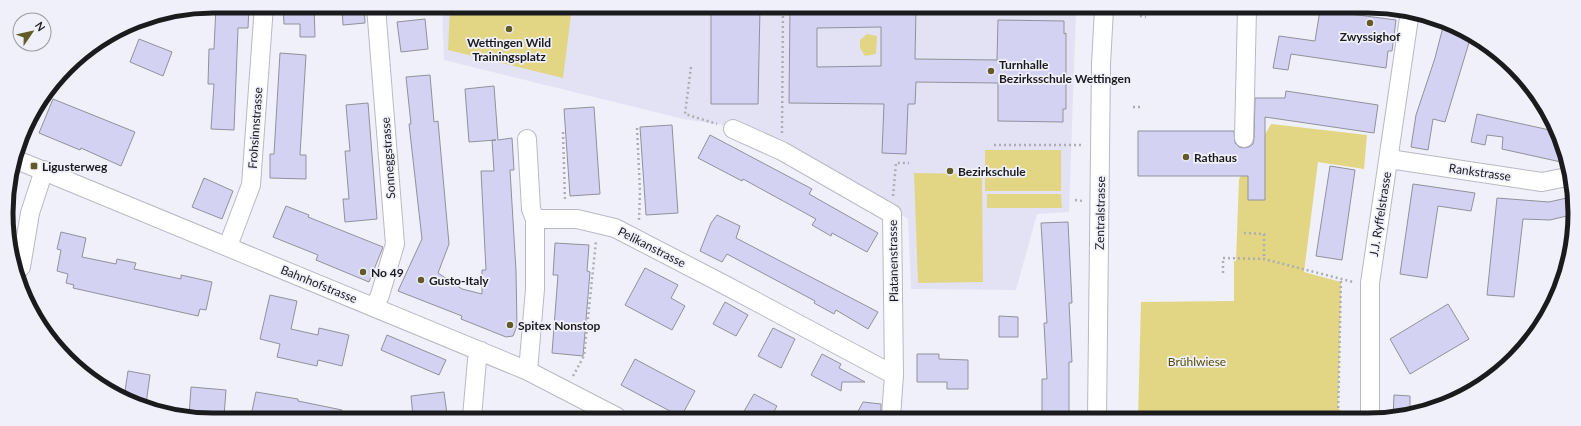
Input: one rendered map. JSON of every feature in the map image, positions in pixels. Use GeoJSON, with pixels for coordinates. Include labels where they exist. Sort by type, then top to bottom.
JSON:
{"type":"FeatureCollection","features":[{"type":"Feature","properties":{"kind":"street","name":"Frohsinnstrasse"},"geometry":{"type":"LineString","coordinates":[[228,246],[251,185],[263,13]]}},
{"type":"Feature","properties":{"kind":"street","name":"Sonneggstrasse"},"geometry":{"type":"LineString","coordinates":[[375,306],[380,295],[394,244],[377,13]]}},
{"type":"Feature","properties":{"kind":"street","name":"Zentralstrasse"},"geometry":{"type":"LineString","coordinates":[[1097,413],[1101,64],[1104,13]]}},
{"type":"Feature","properties":{"kind":"street"},"geometry":{"type":"LineString","coordinates":[[1244,138],[1246,13]]}},
{"type":"Feature","properties":{"kind":"street","name":"J.J. Ryffelstrasse"},"geometry":{"type":"LineString","coordinates":[[1370,413],[1370,283],[1409,17]]}},
{"type":"Feature","properties":{"kind":"street","name":"Platanenstrasse"},"geometry":{"type":"LineString","coordinates":[[733,129],[782,151],[892,214],[894,375],[891,413]]}},
{"type":"Feature","properties":{"kind":"street"},"geometry":{"type":"LineString","coordinates":[[527,139],[531,209],[535,219],[535,289],[528,370]]}},
{"type":"Feature","properties":{"kind":"street","name":"Rankstrasse"},"geometry":{"type":"LineString","coordinates":[[1389,159],[1542,182],[1564,177]]}},
{"type":"Feature","properties":{"kind":"street","name":"Bahnhofstrasse"},"geometry":{"type":"LineString","coordinates":[[20,161],[528,370],[609,413]]}},
{"type":"Feature","properties":{"kind":"street"},"geometry":{"type":"LineString","coordinates":[[21,267],[30,213],[44,170]]}},
{"type":"Feature","properties":{"kind":"street","name":"Pelikanstrasse"},"geometry":{"type":"LineString","coordinates":[[535,219],[577,219],[615,228],[894,375]]}},
{"type":"Feature","properties":{"kind":"street"},"geometry":{"type":"LineString","coordinates":[[472,413],[477,360],[481,351]]}},
{"type":"Feature","properties":{"kind":"path"},"geometry":{"type":"LineString","coordinates":[[782,151],[783,13]]}},
{"type":"Feature","properties":{"kind":"path"},"geometry":{"type":"LineString","coordinates":[[1140,16],[1146,17]]}},
{"type":"Feature","properties":{"kind":"path"},"geometry":{"type":"LineString","coordinates":[[691,67],[685,114],[733,129]]}},
{"type":"Feature","properties":{"kind":"path"},"geometry":{"type":"LineString","coordinates":[[1133,106],[1140,107]]}},
{"type":"Feature","properties":{"kind":"path"},"geometry":{"type":"LineString","coordinates":[[634,238],[637,231],[640,191],[637,128]]}},
{"type":"Feature","properties":{"kind":"path"},"geometry":{"type":"LineString","coordinates":[[563,132],[565,219]]}},
{"type":"Feature","properties":{"kind":"path"},"geometry":{"type":"LineString","coordinates":[[994,144],[1101,145]]}},
{"type":"Feature","properties":{"kind":"path"},"geometry":{"type":"LineString","coordinates":[[892,214],[896,163],[909,163]]}},
{"type":"Feature","properties":{"kind":"path"},"geometry":{"type":"LineString","coordinates":[[572,378],[584,356],[595,246],[599,224]]}},
{"type":"Feature","properties":{"kind":"path"},"geometry":{"type":"LineString","coordinates":[[1244,233],[1264,234],[1264,259]]}},
{"type":"Feature","properties":{"kind":"path"},"geometry":{"type":"LineString","coordinates":[[1223,273],[1223,258],[1264,259],[1354,282],[1370,283]]}},
{"type":"Feature","properties":{"kind":"path"},"geometry":{"type":"LineString","coordinates":[[1338,413],[1341,279]]}},
{"type":"Feature","properties":{"kind":"shaded area","name":"Bezirkschule"},"geometry":{"type":"Polygon","coordinates":[[[442,13],[1076,13],[1069,212],[1037,214],[1016,290],[911,289],[908,219],[763,131],[683,119],[444,60],[442,13]]]}},
{"type":"Feature","properties":{"kind":"green space","name":"Wettingen Wild Trainingsplatz"},"geometry":{"type":"Polygon","coordinates":[[[450,13],[571,13],[563,78],[448,50],[450,13]]]}},
{"type":"Feature","properties":{"kind":"green space"},"geometry":{"type":"Polygon","coordinates":[[[867,34],[877,36],[876,54],[865,56],[860,48],[860,40],[867,34]]]}},
{"type":"Feature","properties":{"kind":"green space","name":"Brühlwiese"},"geometry":{"type":"Polygon","coordinates":[[[1271,124],[1367,135],[1364,169],[1318,162],[1304,272],[1341,282],[1338,408],[1342,413],[1138,413],[1141,302],[1234,301],[1234,261],[1236,261],[1239,179],[1271,124]]]}},
{"type":"Feature","properties":{"kind":"green space"},"geometry":{"type":"Polygon","coordinates":[[[985,150],[1061,150],[1061,191],[985,191],[985,150]]]}},
{"type":"Feature","properties":{"kind":"green space"},"geometry":{"type":"Polygon","coordinates":[[[914,173],[982,174],[983,282],[918,283],[914,173]]]}},
{"type":"Feature","properties":{"kind":"green space"},"geometry":{"type":"Polygon","coordinates":[[[987,194],[1061,194],[1062,208],[987,208],[987,194]]]}},
{"type":"Feature","properties":{"kind":"building"},"geometry":{"type":"Polygon","coordinates":[[[216,13],[249,13],[248,28],[238,28],[234,130],[211,129],[214,84],[208,84],[209,49],[214,49],[216,13]]]}},
{"type":"Feature","properties":{"kind":"building"},"geometry":{"type":"Polygon","coordinates":[[[283,13],[314,13],[315,37],[300,37],[300,24],[284,24],[283,13]]]}},
{"type":"Feature","properties":{"kind":"building"},"geometry":{"type":"Polygon","coordinates":[[[342,13],[364,13],[365,23],[343,25],[342,13]]]}},
{"type":"Feature","properties":{"kind":"building"},"geometry":{"type":"Polygon","coordinates":[[[711,13],[760,13],[758,104],[711,104],[711,13]]]}},
{"type":"Feature","properties":{"kind":"building"},"geometry":{"type":"Polygon","coordinates":[[[790,13],[916,13],[915,59],[997,60],[998,20],[1064,21],[1064,34],[1066,33],[1066,109],[1063,109],[1063,122],[998,121],[998,83],[916,82],[915,104],[908,104],[906,154],[882,153],[884,104],[789,103],[790,13]],[[881,27],[817,28],[817,67],[881,66],[881,27]]]}},
{"type":"Feature","properties":{"kind":"building"},"geometry":{"type":"Polygon","coordinates":[[[1320,13],[1343,13],[1396,20],[1392,51],[1388,51],[1386,68],[1291,54],[1288,70],[1273,68],[1279,36],[1315,41],[1320,13]]]}},
{"type":"Feature","properties":{"kind":"building"},"geometry":{"type":"Polygon","coordinates":[[[425,19],[428,49],[401,52],[397,22],[425,19]]]}},
{"type":"Feature","properties":{"kind":"building"},"geometry":{"type":"Polygon","coordinates":[[[1443,27],[1470,41],[1445,122],[1433,119],[1428,150],[1411,147],[1416,115],[1435,58],[1443,27]]]}},
{"type":"Feature","properties":{"kind":"building"},"geometry":{"type":"Polygon","coordinates":[[[139,39],[172,52],[163,76],[130,62],[139,39]]]}},
{"type":"Feature","properties":{"kind":"building"},"geometry":{"type":"Polygon","coordinates":[[[280,53],[306,55],[300,155],[306,155],[306,179],[270,178],[270,154],[274,154],[280,53]]]}},
{"type":"Feature","properties":{"kind":"building"},"geometry":{"type":"Polygon","coordinates":[[[430,75],[434,122],[438,121],[449,244],[438,273],[462,289],[482,294],[482,270],[486,270],[481,171],[494,171],[492,140],[469,142],[465,89],[494,86],[498,140],[512,138],[514,170],[510,170],[516,271],[517,326],[513,336],[506,337],[461,319],[462,316],[398,291],[422,239],[409,124],[411,124],[406,77],[430,75]]]}},
{"type":"Feature","properties":{"kind":"building"},"geometry":{"type":"Polygon","coordinates":[[[1286,91],[1378,105],[1374,133],[1265,117],[1265,200],[1248,200],[1248,176],[1138,176],[1138,131],[1234,131],[1235,143],[1239,147],[1249,147],[1253,144],[1254,138],[1255,98],[1285,98],[1286,91]]]}},
{"type":"Feature","properties":{"kind":"building"},"geometry":{"type":"Polygon","coordinates":[[[53,99],[135,132],[121,166],[81,148],[80,150],[39,133],[53,99]]]}},
{"type":"Feature","properties":{"kind":"building"},"geometry":{"type":"Polygon","coordinates":[[[368,103],[377,219],[345,222],[343,199],[349,199],[345,151],[350,151],[346,105],[368,103]]]}},
{"type":"Feature","properties":{"kind":"building"},"geometry":{"type":"Polygon","coordinates":[[[594,107],[600,194],[570,196],[564,109],[594,107]]]}},
{"type":"Feature","properties":{"kind":"building"},"geometry":{"type":"Polygon","coordinates":[[[1477,114],[1550,130],[1561,161],[1502,149],[1503,137],[1487,135],[1485,145],[1471,142],[1477,114]]]}},
{"type":"Feature","properties":{"kind":"building"},"geometry":{"type":"Polygon","coordinates":[[[672,125],[678,213],[646,215],[640,127],[672,125]]]}},
{"type":"Feature","properties":{"kind":"building"},"geometry":{"type":"Polygon","coordinates":[[[710,135],[812,189],[809,194],[878,233],[867,252],[832,233],[831,236],[812,225],[816,219],[743,179],[742,181],[698,158],[710,135]]]}},
{"type":"Feature","properties":{"kind":"building"},"geometry":{"type":"Polygon","coordinates":[[[1330,166],[1355,170],[1342,260],[1316,256],[1330,166]]]}},
{"type":"Feature","properties":{"kind":"building"},"geometry":{"type":"Polygon","coordinates":[[[204,178],[233,191],[222,219],[192,207],[204,178]]]}},
{"type":"Feature","properties":{"kind":"building"},"geometry":{"type":"Polygon","coordinates":[[[1413,184],[1475,193],[1471,211],[1438,206],[1427,278],[1400,274],[1413,184]]]}},
{"type":"Feature","properties":{"kind":"building"},"geometry":{"type":"Polygon","coordinates":[[[1497,198],[1549,202],[1568,198],[1568,216],[1550,220],[1523,219],[1514,297],[1487,295],[1497,198]]]}},
{"type":"Feature","properties":{"kind":"building"},"geometry":{"type":"Polygon","coordinates":[[[286,206],[309,215],[308,217],[383,247],[369,282],[316,260],[318,255],[273,237],[286,206]]]}},
{"type":"Feature","properties":{"kind":"building"},"geometry":{"type":"Polygon","coordinates":[[[717,215],[740,226],[736,238],[878,312],[868,329],[836,310],[834,314],[814,303],[815,301],[727,254],[722,262],[700,251],[711,223],[717,215]]]}},
{"type":"Feature","properties":{"kind":"building"},"geometry":{"type":"Polygon","coordinates":[[[1068,222],[1072,303],[1069,303],[1072,362],[1069,362],[1069,413],[1042,413],[1042,379],[1047,379],[1044,323],[1047,323],[1041,223],[1068,222]]]}},
{"type":"Feature","properties":{"kind":"building"},"geometry":{"type":"Polygon","coordinates":[[[61,232],[86,238],[82,257],[116,264],[117,259],[136,263],[134,269],[181,279],[181,275],[212,282],[206,310],[200,309],[198,316],[73,288],[74,285],[66,283],[68,274],[57,271],[61,250],[57,249],[61,232]]]}},
{"type":"Feature","properties":{"kind":"building"},"geometry":{"type":"Polygon","coordinates":[[[555,243],[589,245],[587,271],[590,272],[583,356],[552,353],[558,275],[553,275],[555,243]]]}},
{"type":"Feature","properties":{"kind":"building"},"geometry":{"type":"Polygon","coordinates":[[[645,268],[678,285],[671,298],[685,306],[672,330],[625,305],[645,268]]]}},
{"type":"Feature","properties":{"kind":"building"},"geometry":{"type":"Polygon","coordinates":[[[270,295],[297,301],[291,329],[318,335],[319,328],[349,335],[342,366],[318,360],[317,366],[277,357],[280,344],[260,339],[270,295]]]}},
{"type":"Feature","properties":{"kind":"building"},"geometry":{"type":"Polygon","coordinates":[[[725,302],[748,315],[736,336],[713,324],[725,302]]]}},
{"type":"Feature","properties":{"kind":"building"},"geometry":{"type":"Polygon","coordinates":[[[1448,304],[1469,339],[1410,374],[1390,339],[1448,304]]]}},
{"type":"Feature","properties":{"kind":"building"},"geometry":{"type":"Polygon","coordinates":[[[999,316],[1018,317],[1018,337],[999,337],[999,316]]]}},
{"type":"Feature","properties":{"kind":"building"},"geometry":{"type":"Polygon","coordinates":[[[773,328],[795,339],[781,368],[758,356],[773,328]]]}},
{"type":"Feature","properties":{"kind":"building"},"geometry":{"type":"Polygon","coordinates":[[[387,335],[446,360],[439,375],[381,350],[387,335]]]}},
{"type":"Feature","properties":{"kind":"building"},"geometry":{"type":"Polygon","coordinates":[[[822,354],[841,364],[839,368],[865,382],[842,382],[841,391],[811,375],[822,354]]]}},
{"type":"Feature","properties":{"kind":"building"},"geometry":{"type":"Polygon","coordinates":[[[917,354],[939,354],[939,359],[968,360],[968,389],[947,389],[947,382],[917,382],[917,354]]]}},
{"type":"Feature","properties":{"kind":"building"},"geometry":{"type":"Polygon","coordinates":[[[635,359],[695,391],[683,413],[674,413],[621,385],[635,359]]]}},
{"type":"Feature","properties":{"kind":"building"},"geometry":{"type":"Polygon","coordinates":[[[128,371],[150,375],[146,401],[125,392],[128,371]]]}},
{"type":"Feature","properties":{"kind":"building"},"geometry":{"type":"Polygon","coordinates":[[[191,387],[226,390],[224,413],[189,411],[191,387]]]}},
{"type":"Feature","properties":{"kind":"building"},"geometry":{"type":"Polygon","coordinates":[[[256,392],[298,399],[298,401],[342,410],[342,413],[252,413],[256,392]]]}},
{"type":"Feature","properties":{"kind":"building"},"geometry":{"type":"Polygon","coordinates":[[[444,392],[447,413],[413,413],[411,396],[444,392]]]}},
{"type":"Feature","properties":{"kind":"building"},"geometry":{"type":"Polygon","coordinates":[[[754,394],[777,406],[773,413],[743,413],[754,394]]]}},
{"type":"Feature","properties":{"kind":"building"},"geometry":{"type":"Polygon","coordinates":[[[1394,395],[1410,396],[1410,408],[1393,411],[1394,395]]]}},
{"type":"Feature","properties":{"kind":"building"},"geometry":{"type":"Polygon","coordinates":[[[863,402],[881,404],[879,413],[857,413],[863,402]]]}},
{"type":"Feature","properties":{"kind":"place","name":"Zwyssighof"},"geometry":{"type":"Point","coordinates":[1370,23]}},
{"type":"Feature","properties":{"kind":"place","name":"Wettingen Wild Trainingsplatz"},"geometry":{"type":"Point","coordinates":[509,29]}},
{"type":"Feature","properties":{"kind":"place","name":"Turnhalle Bezirksschule Wettingen"},"geometry":{"type":"Point","coordinates":[991,71]}},
{"type":"Feature","properties":{"kind":"place","name":"Rathaus"},"geometry":{"type":"Point","coordinates":[1186,157]}},
{"type":"Feature","properties":{"kind":"place","name":"Ligusterweg"},"geometry":{"type":"Point","coordinates":[34,166]}},
{"type":"Feature","properties":{"kind":"place","name":"Bezirkschule"},"geometry":{"type":"Point","coordinates":[950,171]}},
{"type":"Feature","properties":{"kind":"place","name":"No 49"},"geometry":{"type":"Point","coordinates":[363,272]}},
{"type":"Feature","properties":{"kind":"place","name":"Gusto-Italy"},"geometry":{"type":"Point","coordinates":[421,280]}},
{"type":"Feature","properties":{"kind":"place","name":"Spitex Nonstop"},"geometry":{"type":"Point","coordinates":[510,325]}}]}
